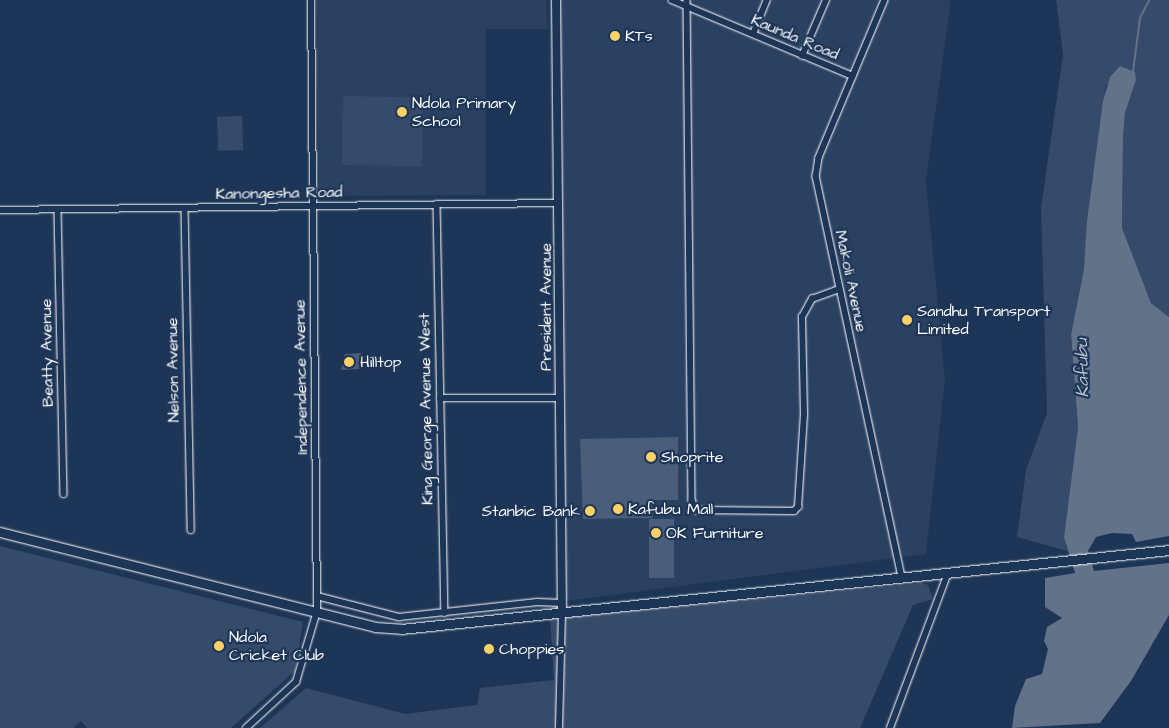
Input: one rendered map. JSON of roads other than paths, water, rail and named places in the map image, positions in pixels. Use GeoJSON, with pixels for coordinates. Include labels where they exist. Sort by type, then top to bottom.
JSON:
{"type":"FeatureCollection","features":[{"type":"Feature","properties":{"kind":"highway"},"geometry":{"type":"LineString","coordinates":[[0,532],[317,611],[401,629],[562,614],[902,576],[1169,550]]}},
{"type":"Feature","properties":{"kind":"main road","name":"President Avenue"},"geometry":{"type":"LineString","coordinates":[[556,0],[562,614]]}},
{"type":"Feature","properties":{"kind":"street","name":"Independence Avenue"},"geometry":{"type":"LineString","coordinates":[[246,728],[296,682],[317,611],[311,0]]}},
{"type":"Feature","properties":{"kind":"street","name":"Kaunda Road"},"geometry":{"type":"LineString","coordinates":[[672,0],[687,3],[802,56],[853,76]]}},
{"type":"Feature","properties":{"kind":"street"},"geometry":{"type":"LineString","coordinates":[[753,34],[767,0]]}},
{"type":"Feature","properties":{"kind":"street"},"geometry":{"type":"LineString","coordinates":[[802,56],[826,0]]}},
{"type":"Feature","properties":{"kind":"street","name":"Makoli Avenue"},"geometry":{"type":"LineString","coordinates":[[885,0],[816,170],[838,289],[902,576]]}},
{"type":"Feature","properties":{"kind":"street"},"geometry":{"type":"LineString","coordinates":[[687,3],[692,500],[696,510],[794,511],[798,507],[804,415],[802,317],[812,300],[838,289]]}},
{"type":"Feature","properties":{"kind":"street","name":"Kanongesha Road"},"geometry":{"type":"LineString","coordinates":[[0,210],[559,203]]}},
{"type":"Feature","properties":{"kind":"street","name":"King George Avenue West"},"geometry":{"type":"LineString","coordinates":[[436,204],[445,612]]}},
{"type":"Feature","properties":{"kind":"street","name":"Nelson Avenue"},"geometry":{"type":"LineString","coordinates":[[185,208],[191,530]]}},
{"type":"Feature","properties":{"kind":"street","name":"Beatty Avenue"},"geometry":{"type":"LineString","coordinates":[[58,210],[64,494]]}},
{"type":"Feature","properties":{"kind":"street"},"geometry":{"type":"LineString","coordinates":[[440,398],[560,398]]}},
{"type":"Feature","properties":{"kind":"street"},"geometry":{"type":"LineString","coordinates":[[890,728],[948,573]]}},
{"type":"Feature","properties":{"kind":"street"},"geometry":{"type":"LineString","coordinates":[[318,596],[400,617],[537,602],[562,603]]}},
{"type":"Feature","properties":{"kind":"street"},"geometry":{"type":"LineString","coordinates":[[559,728],[562,614]]}},
{"type":"Feature","properties":{"kind":"water"},"geometry":{"type":"Polygon","coordinates":[[[1120,66],[1135,72],[1136,80],[1125,113],[1122,228],[1151,303],[1169,317],[1169,536],[1136,542],[1132,534],[1112,533],[1096,537],[1088,551],[1094,571],[1169,563],[1169,615],[1131,681],[1100,723],[1012,728],[1015,706],[1026,679],[1042,674],[1048,649],[1044,641],[1047,627],[1062,618],[1045,607],[1045,578],[1075,573],[1064,537],[1078,427],[1071,334],[1084,269],[1087,221],[1103,101],[1110,77],[1120,66]]]}},
{"type":"Feature","properties":{"kind":"waterway","name":"Kafubu"},"geometry":{"type":"LineString","coordinates":[[1133,72],[1140,18],[1149,0]]}},
{"type":"Feature","properties":{"kind":"place","name":"KTs"},"geometry":{"type":"Point","coordinates":[615,36]}},
{"type":"Feature","properties":{"kind":"place","name":"Ndola Primary School"},"geometry":{"type":"Point","coordinates":[402,112]}},
{"type":"Feature","properties":{"kind":"place","name":"Sandhu Transport Limited"},"geometry":{"type":"Point","coordinates":[907,320]}},
{"type":"Feature","properties":{"kind":"place","name":"Hilltop"},"geometry":{"type":"Point","coordinates":[349,362]}},
{"type":"Feature","properties":{"kind":"place","name":"Shoprite"},"geometry":{"type":"Point","coordinates":[651,457]}},
{"type":"Feature","properties":{"kind":"place","name":"Kafubu Mall"},"geometry":{"type":"Point","coordinates":[618,509]}},
{"type":"Feature","properties":{"kind":"place","name":"Stanbic Bank"},"geometry":{"type":"Point","coordinates":[590,511]}},
{"type":"Feature","properties":{"kind":"place","name":"OK Furniture"},"geometry":{"type":"Point","coordinates":[656,533]}},
{"type":"Feature","properties":{"kind":"place","name":"Ndola Cricket Club"},"geometry":{"type":"Point","coordinates":[219,646]}},
{"type":"Feature","properties":{"kind":"place","name":"Choppies"},"geometry":{"type":"Point","coordinates":[489,649]}}]}
